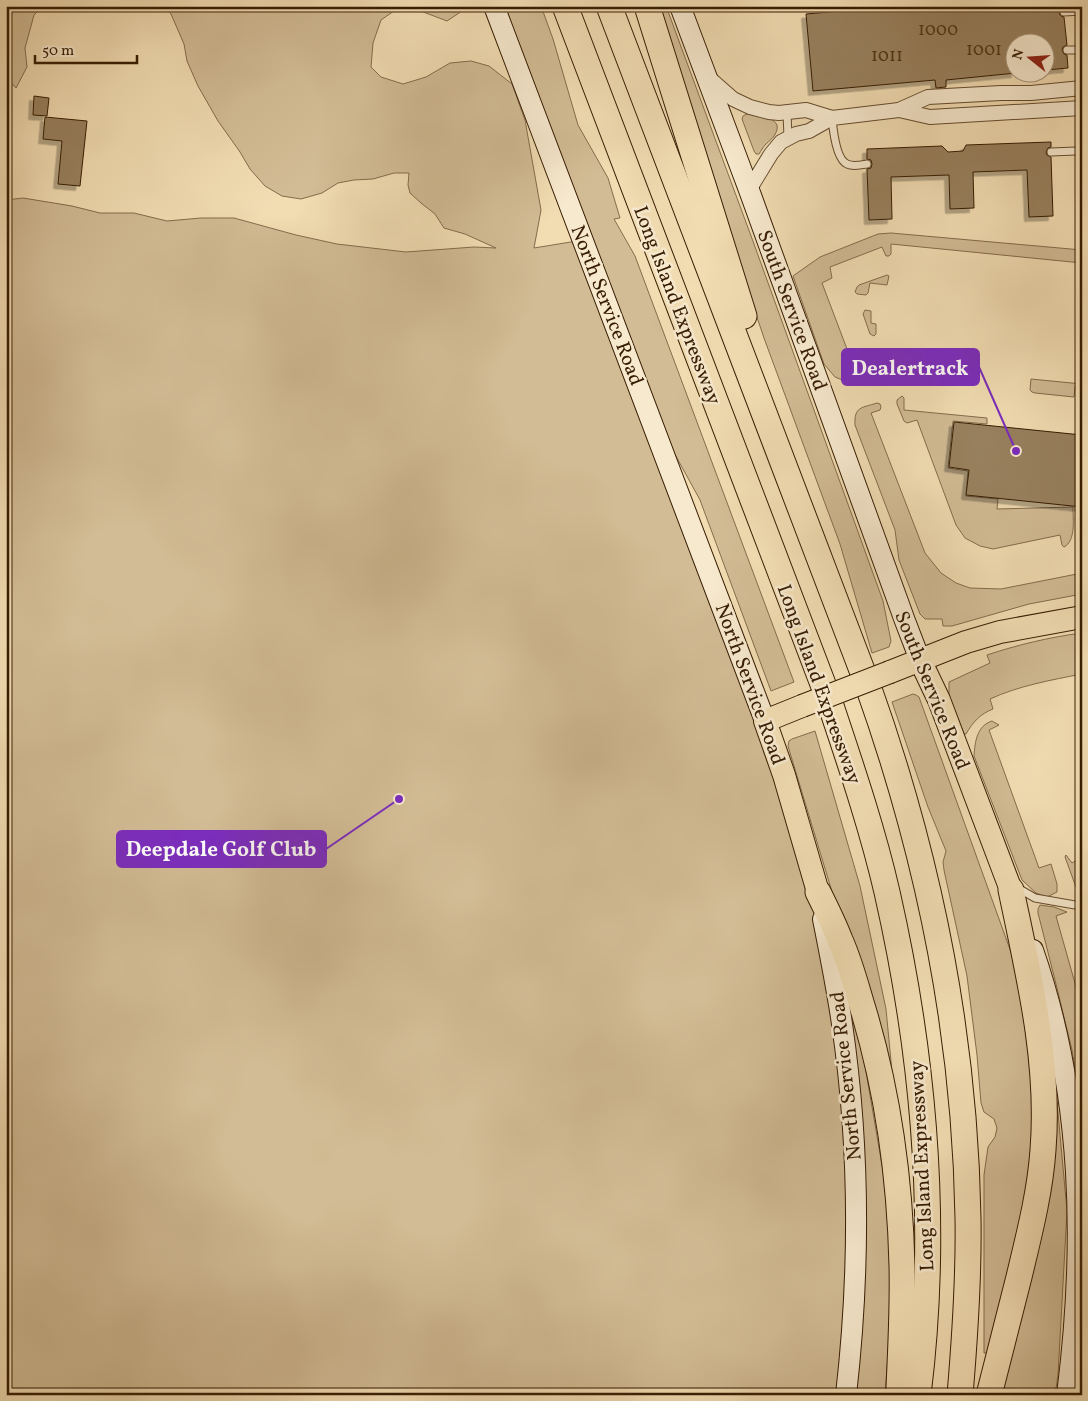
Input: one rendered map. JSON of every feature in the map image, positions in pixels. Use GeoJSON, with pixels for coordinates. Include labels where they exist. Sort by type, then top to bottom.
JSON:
{"type":"FeatureCollection","features":[{"type":"Feature","properties":{"kind":"highway","name":"Long Island Expressway"},"geometry":{"type":"LineString","coordinates":[[565,6],[828,700],[860,795],[886,891],[914,1041],[924,1140],[926,1289],[924,1341],[918,1395]]}},
{"type":"Feature","properties":{"kind":"highway","name":"Long Island Expressway"},"geometry":{"type":"LineString","coordinates":[[609,6],[884,732],[912,828],[935,922],[952,1021],[961,1090],[968,1218],[968,1269],[960,1395]]}},
{"type":"Feature","properties":{"kind":"highway"},"geometry":{"type":"LineString","coordinates":[[647,6],[749,330],[752,381]]}},
{"type":"Feature","properties":{"kind":"highway"},"geometry":{"type":"LineString","coordinates":[[989,1395],[1034,1210],[1041,1170],[1044,1135],[1044,1084],[1039,1033],[1009,886]]}},
{"type":"Feature","properties":{"kind":"highway"},"geometry":{"type":"LineString","coordinates":[[818,892],[841,942],[856,987],[872,1041],[887,1109],[900,1212],[902,1266],[900,1395]]}},
{"type":"Feature","properties":{"kind":"main road","name":"North Service Road"},"geometry":{"type":"LineString","coordinates":[[494,6],[765,721],[784,775],[818,892],[842,1025],[855,1170],[856,1270],[846,1395]]}},
{"type":"Feature","properties":{"kind":"main road","name":"South Service Road"},"geometry":{"type":"LineString","coordinates":[[680,6],[749,190],[905,621],[920,660],[939,700],[1036,959],[1059,1040],[1074,1139],[1078,1188],[1078,1276],[1068,1395]]}},
{"type":"Feature","properties":{"kind":"main road"},"geometry":{"type":"LineString","coordinates":[[765,721],[966,642],[1000,632],[1082,617]]}},
{"type":"Feature","properties":{"kind":"street"},"geometry":{"type":"LineString","coordinates":[[706,75],[741,103],[769,112],[786,113],[806,110],[832,118]]}},
{"type":"Feature","properties":{"kind":"street"},"geometry":{"type":"LineString","coordinates":[[749,190],[776,147],[788,137],[810,131],[832,118],[899,110],[928,97],[1031,93],[1082,88]]}},
{"type":"Feature","properties":{"kind":"street"},"geometry":{"type":"LineString","coordinates":[[899,110],[930,117],[1082,108]]}},
{"type":"Feature","properties":{"kind":"lane"},"geometry":{"type":"LineString","coordinates":[[1064,12],[1082,11]]}},
{"type":"Feature","properties":{"kind":"lane"},"geometry":{"type":"LineString","coordinates":[[1067,50],[1082,50]]}},
{"type":"Feature","properties":{"kind":"lane"},"geometry":{"type":"LineString","coordinates":[[786,113],[788,137]]}},
{"type":"Feature","properties":{"kind":"lane"},"geometry":{"type":"LineString","coordinates":[[832,118],[836,145],[843,162],[854,166],[867,164]]}},
{"type":"Feature","properties":{"kind":"lane"},"geometry":{"type":"LineString","coordinates":[[1051,152],[1076,151]]}},
{"type":"Feature","properties":{"kind":"lane"},"geometry":{"type":"LineString","coordinates":[[1009,886],[1035,898],[1075,905]]}},
{"type":"Feature","properties":{"kind":"shaded area"},"geometry":{"type":"Polygon","coordinates":[[[6,6],[43,6],[34,15],[25,48],[27,67],[16,88],[6,77],[6,6]]]}},
{"type":"Feature","properties":{"kind":"shaded area"},"geometry":{"type":"Polygon","coordinates":[[[163,6],[401,6],[381,20],[373,43],[371,67],[381,77],[403,84],[426,77],[450,63],[471,61],[489,66],[512,84],[525,120],[541,210],[534,248],[583,240],[799,824],[848,1071],[846,1395],[6,1395],[6,200],[23,198],[72,206],[100,213],[134,213],[167,221],[234,218],[337,244],[406,252],[474,247],[496,248],[465,234],[444,228],[435,214],[410,193],[408,185],[409,173],[394,173],[373,179],[338,183],[322,193],[301,199],[282,196],[265,186],[250,169],[218,121],[198,86],[187,61],[184,44],[171,14],[163,6]]]}},
{"type":"Feature","properties":{"kind":"shaded area"},"geometry":{"type":"Polygon","coordinates":[[[401,6],[465,6],[462,11],[447,21],[401,6]]]}},
{"type":"Feature","properties":{"kind":"shaded area"},"geometry":{"type":"Polygon","coordinates":[[[505,6],[541,6],[553,39],[578,125],[608,178],[620,218],[614,219],[635,256],[794,682],[771,691],[700,500],[672,449],[505,6]]]}},
{"type":"Feature","properties":{"kind":"shaded area"},"geometry":{"type":"Polygon","coordinates":[[[655,6],[666,6],[883,601],[891,641],[889,647],[872,653],[840,544],[764,338],[655,6]]]}},
{"type":"Feature","properties":{"kind":"shaded area"},"geometry":{"type":"Polygon","coordinates":[[[747,114],[770,119],[777,125],[774,136],[759,154],[756,154],[754,151],[742,119],[747,114]]]}},
{"type":"Feature","properties":{"kind":"shaded area"},"geometry":{"type":"Polygon","coordinates":[[[891,233],[1082,250],[1082,263],[891,244],[891,254],[889,256],[886,256],[882,247],[830,267],[832,278],[822,283],[858,378],[868,374],[869,376],[856,383],[847,382],[835,377],[824,364],[793,276],[820,257],[878,234],[891,233]]]}},
{"type":"Feature","properties":{"kind":"shaded area"},"geometry":{"type":"Polygon","coordinates":[[[887,275],[889,276],[887,285],[870,283],[866,295],[855,292],[859,285],[887,275]]]}},
{"type":"Feature","properties":{"kind":"shaded area"},"geometry":{"type":"Polygon","coordinates":[[[865,310],[871,311],[871,323],[876,324],[876,334],[874,336],[870,334],[863,314],[865,310]]]}},
{"type":"Feature","properties":{"kind":"shaded area"},"geometry":{"type":"Polygon","coordinates":[[[1031,379],[1082,384],[1082,388],[1075,387],[1074,397],[1035,393],[1030,390],[1031,379]]]}},
{"type":"Feature","properties":{"kind":"shaded area"},"geometry":{"type":"Polygon","coordinates":[[[902,396],[904,398],[904,410],[987,418],[987,424],[953,421],[948,468],[968,471],[966,496],[998,499],[997,509],[1073,507],[1073,529],[1068,544],[1064,547],[1062,545],[1060,535],[993,549],[980,546],[965,538],[956,525],[917,420],[907,423],[904,421],[897,404],[897,400],[902,396]]]}},
{"type":"Feature","properties":{"kind":"shaded area"},"geometry":{"type":"Polygon","coordinates":[[[877,403],[880,404],[880,410],[871,413],[925,553],[941,573],[956,583],[970,588],[1001,589],[1082,573],[1082,594],[1029,604],[952,626],[943,626],[942,619],[925,619],[920,614],[899,560],[895,530],[855,425],[856,414],[860,409],[877,403]]]}},
{"type":"Feature","properties":{"kind":"shaded area"},"geometry":{"type":"Polygon","coordinates":[[[1082,633],[1082,674],[1023,687],[990,699],[993,709],[974,722],[966,734],[964,734],[949,696],[949,682],[990,663],[987,655],[1034,642],[1082,633]]]}},
{"type":"Feature","properties":{"kind":"shaded area"},"geometry":{"type":"Polygon","coordinates":[[[913,694],[919,697],[1016,966],[1031,1038],[1033,1130],[1023,1215],[988,1353],[984,1353],[984,1175],[988,1147],[995,1137],[997,1128],[994,1119],[984,1112],[981,1103],[967,976],[944,870],[943,862],[946,851],[928,807],[892,702],[913,694]]]}},
{"type":"Feature","properties":{"kind":"shaded area"},"geometry":{"type":"Polygon","coordinates":[[[992,721],[999,725],[989,730],[1039,868],[1051,864],[1057,884],[1057,892],[1047,897],[1036,893],[1022,880],[974,756],[976,740],[980,730],[992,721]]]}},
{"type":"Feature","properties":{"kind":"shaded area"},"geometry":{"type":"Polygon","coordinates":[[[815,731],[860,886],[886,1009],[897,1124],[836,905],[788,746],[789,741],[792,739],[815,731]]]}},
{"type":"Feature","properties":{"kind":"shaded area"},"geometry":{"type":"Polygon","coordinates":[[[1066,855],[1072,863],[1082,857],[1082,895],[1077,890],[1065,857],[1066,855]]]}},
{"type":"Feature","properties":{"kind":"shaded area"},"geometry":{"type":"Polygon","coordinates":[[[1040,905],[1054,907],[1067,912],[1056,916],[1082,1008],[1082,1112],[1072,1050],[1038,913],[1040,905]]]}},
{"type":"Feature","properties":{"kind":"shaded area"},"geometry":{"type":"Polygon","coordinates":[[[852,1025],[858,1025],[896,1247],[885,1395],[854,1395],[852,1025]]]}},
{"type":"Feature","properties":{"kind":"shaded area"},"geometry":{"type":"Polygon","coordinates":[[[1057,1102],[1067,1211],[1058,1375],[1055,1395],[996,1395],[1046,1191],[1057,1102]]]}},
{"type":"Feature","properties":{"kind":"building"},"geometry":{"type":"Polygon","coordinates":[[[896,6],[1063,6],[1059,13],[1064,17],[1067,45],[1062,50],[1067,55],[1068,68],[1056,69],[1056,32],[1006,32],[1006,74],[946,80],[946,87],[936,88],[935,80],[813,91],[806,14],[896,6]]]}},
{"type":"Feature","properties":{"kind":"building"},"geometry":{"type":"Polygon","coordinates":[[[34,96],[49,98],[47,116],[33,115],[34,96]]]}},
{"type":"Feature","properties":{"kind":"building"},"geometry":{"type":"Polygon","coordinates":[[[45,117],[87,121],[80,186],[58,184],[62,141],[43,139],[45,117]]]}},
{"type":"Feature","properties":{"kind":"building"},"geometry":{"type":"Polygon","coordinates":[[[1051,142],[1051,147],[1046,152],[1051,157],[1053,216],[1029,217],[1027,170],[973,172],[974,208],[950,209],[949,175],[891,177],[892,219],[869,220],[867,169],[871,168],[872,164],[871,160],[867,159],[867,149],[942,146],[948,152],[963,151],[966,145],[1051,142]]]}},
{"type":"Feature","properties":{"kind":"building"},"geometry":{"type":"Polygon","coordinates":[[[954,422],[1082,435],[1082,507],[966,495],[969,470],[949,467],[954,422]]]}},
{"type":"Feature","properties":{"kind":"place","name":"Dealertrack"},"geometry":{"type":"Point","coordinates":[1016,451]}},
{"type":"Feature","properties":{"kind":"place","name":"Deepdale Golf Club"},"geometry":{"type":"Point","coordinates":[399,799]}}]}
